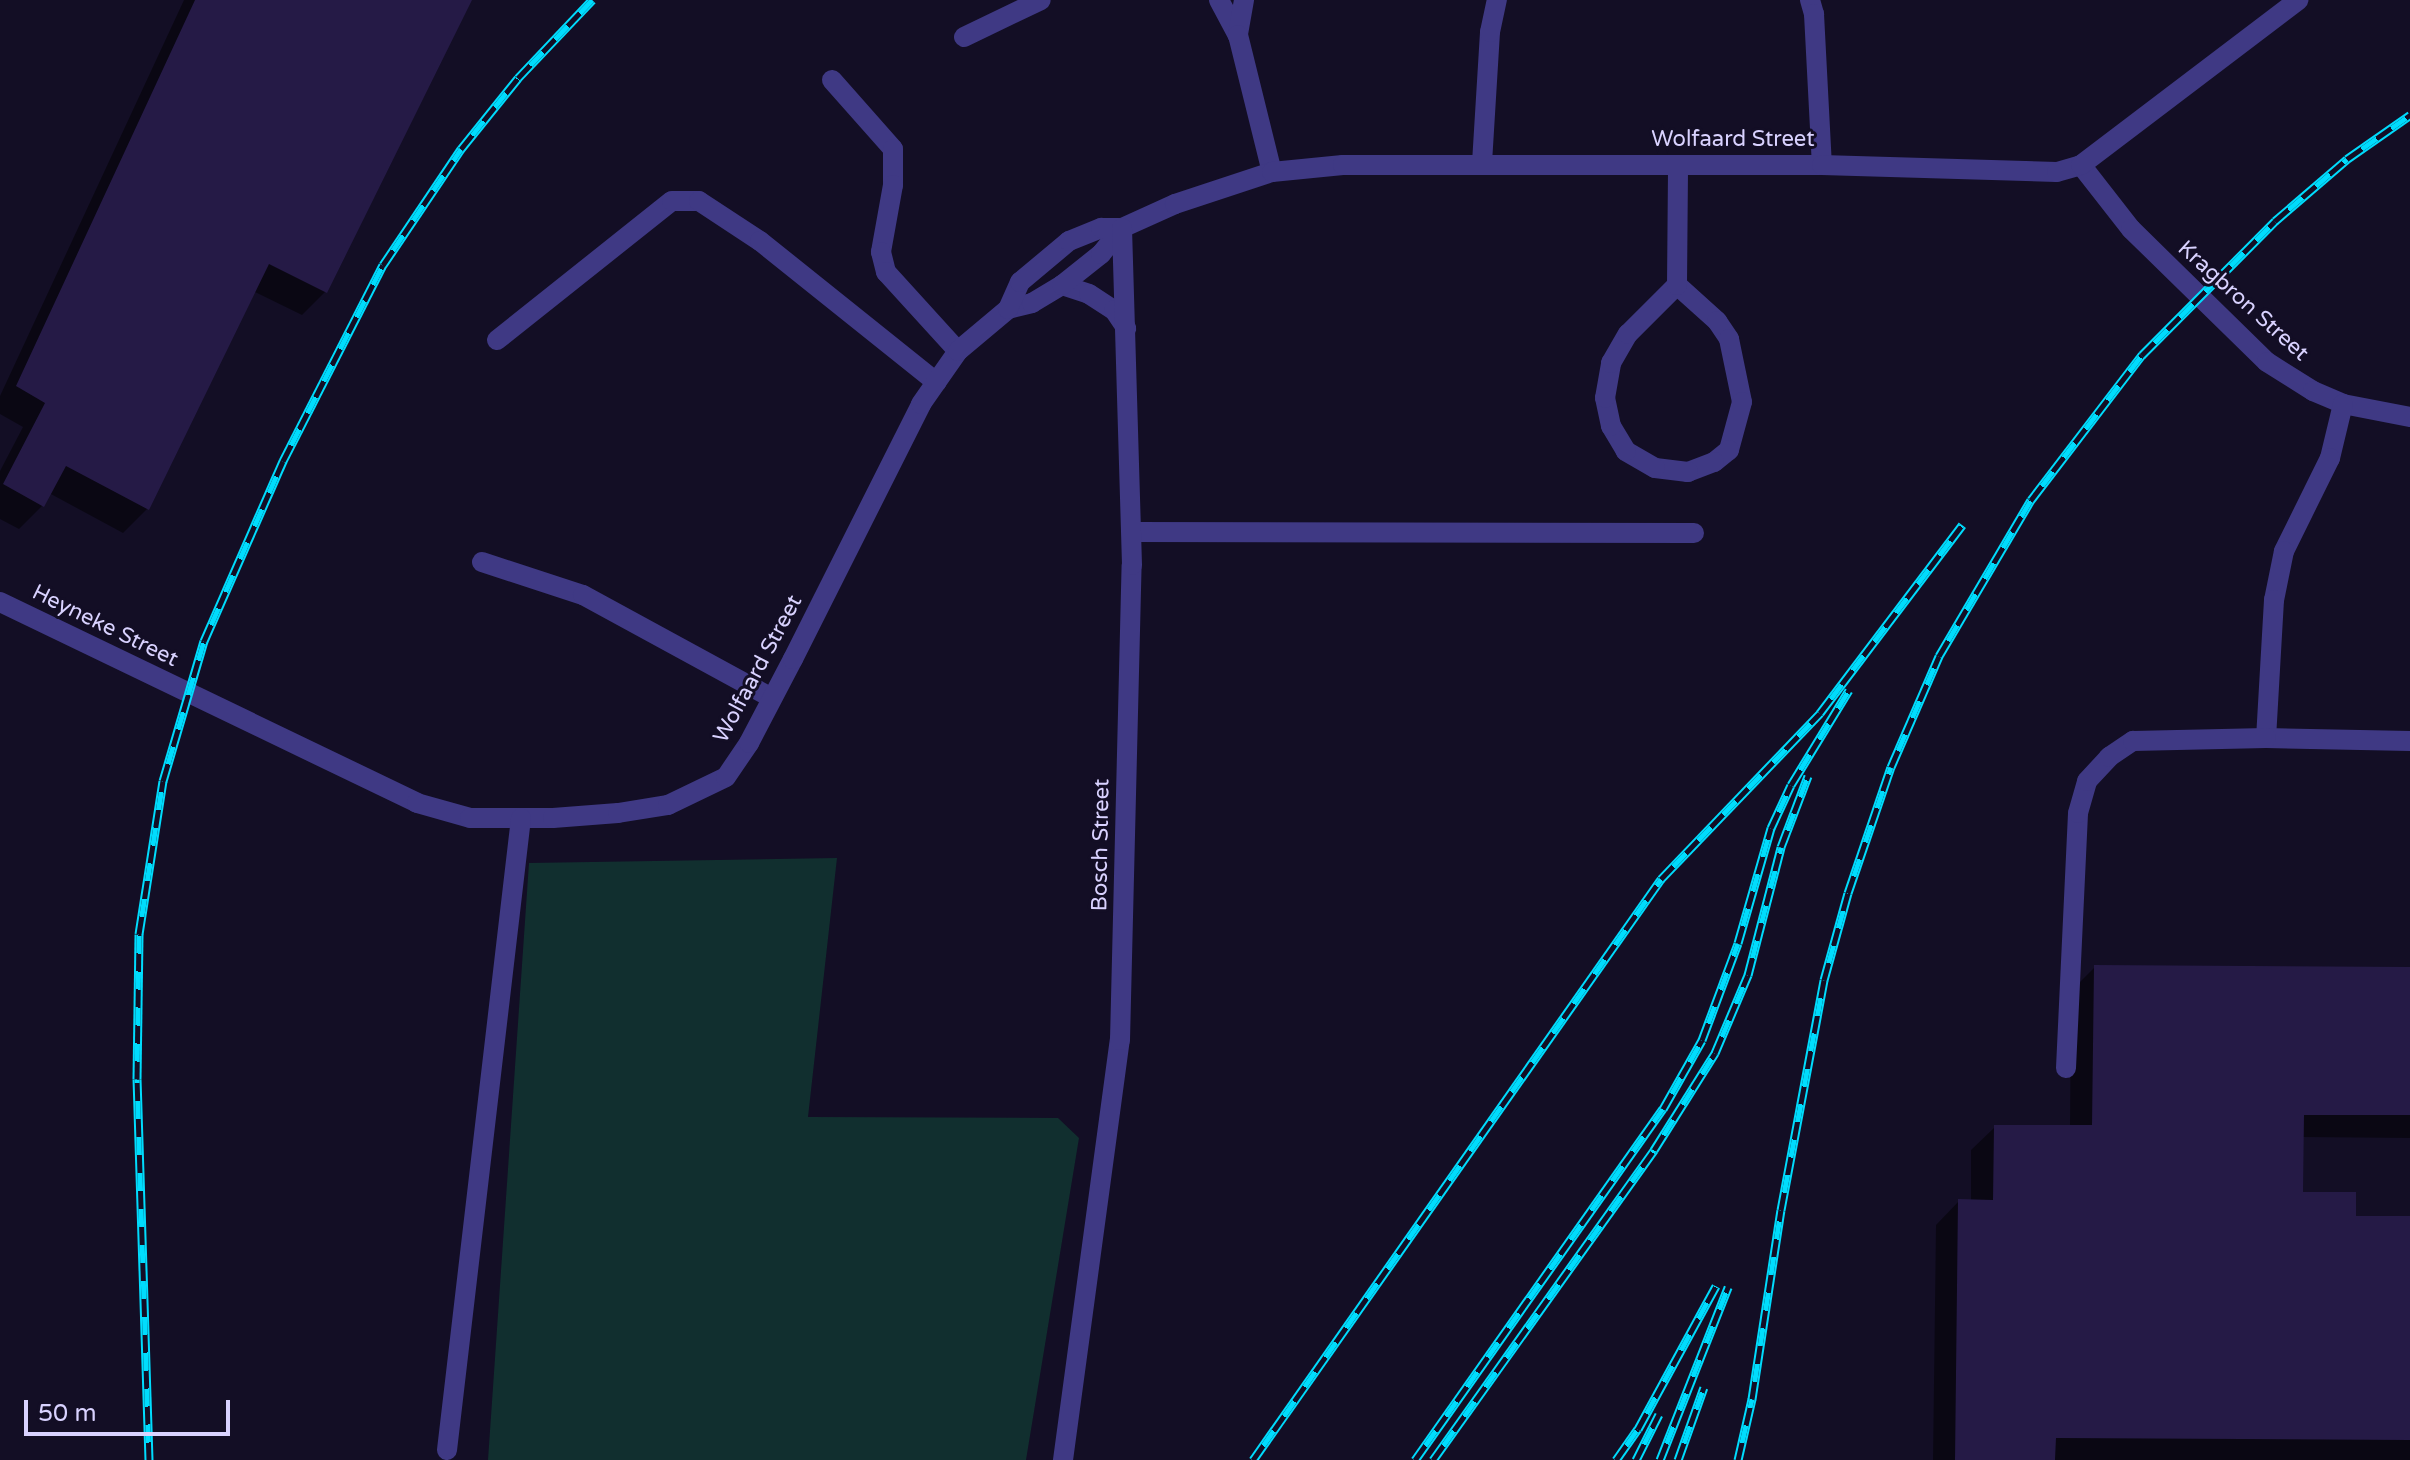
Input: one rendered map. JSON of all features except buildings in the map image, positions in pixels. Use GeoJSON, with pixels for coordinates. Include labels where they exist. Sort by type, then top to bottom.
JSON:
{"type":"FeatureCollection","features":[{"type":"Feature","properties":{"kind":"street"},"geometry":{"type":"LineString","coordinates":[[964,37],[1041,0]]}},
{"type":"Feature","properties":{"kind":"street"},"geometry":{"type":"LineString","coordinates":[[1219,0],[1238,35],[1272,172]]}},
{"type":"Feature","properties":{"kind":"street"},"geometry":{"type":"LineString","coordinates":[[1238,35],[1244,0]]}},
{"type":"Feature","properties":{"kind":"street"},"geometry":{"type":"LineString","coordinates":[[1482,163],[1490,32],[1497,0]]}},
{"type":"Feature","properties":{"kind":"street"},"geometry":{"type":"LineString","coordinates":[[1810,0],[1814,14],[1822,165]]}},
{"type":"Feature","properties":{"kind":"street","name":"Wolfaard Street"},"geometry":{"type":"LineString","coordinates":[[1008,309],[1020,282],[1069,241],[1101,228],[1122,228],[1175,204],[1272,172],[1343,165],[1482,163],[1822,165],[2028,174],[2081,165],[2298,0]]}},
{"type":"Feature","properties":{"kind":"street"},"geometry":{"type":"LineString","coordinates":[[832,80],[893,149],[893,185],[881,252],[886,272],[958,351]]}},
{"type":"Feature","properties":{"kind":"street"},"geometry":{"type":"LineString","coordinates":[[1677,285],[1717,321],[1729,339],[1742,402],[1729,450],[1714,462],[1688,472],[1655,468],[1626,451],[1611,426],[1605,398],[1611,363],[1628,334],[1677,285],[1678,165]]}},
{"type":"Feature","properties":{"kind":"street","name":"Kragbron Street"},"geometry":{"type":"LineString","coordinates":[[2081,165],[2131,229],[2267,362],[2313,391],[2343,404],[2410,417]]}},
{"type":"Feature","properties":{"kind":"street"},"geometry":{"type":"LineString","coordinates":[[497,340],[672,201],[699,201],[760,241],[936,382]]}},
{"type":"Feature","properties":{"kind":"street","name":"Wolfaard Street"},"geometry":{"type":"LineString","coordinates":[[190,693],[417,803],[470,818],[618,813],[668,805],[705,788],[726,777],[749,743],[921,404],[958,351],[1008,309],[1032,303],[1062,285],[1101,254],[1122,228]]}},
{"type":"Feature","properties":{"kind":"street","name":"Bosch Street"},"geometry":{"type":"LineString","coordinates":[[1063,1460],[1120,1040],[1132,532],[1122,228]]}},
{"type":"Feature","properties":{"kind":"street"},"geometry":{"type":"LineString","coordinates":[[1062,285],[1089,294],[1114,310],[1126,328]]}},
{"type":"Feature","properties":{"kind":"street"},"geometry":{"type":"LineString","coordinates":[[2266,738],[2274,600],[2284,551],[2330,458],[2343,404]]}},
{"type":"Feature","properties":{"kind":"street"},"geometry":{"type":"LineString","coordinates":[[1132,532],[1694,533]]}},
{"type":"Feature","properties":{"kind":"street"},"geometry":{"type":"LineString","coordinates":[[482,562],[583,595],[770,697]]}},
{"type":"Feature","properties":{"kind":"street","name":"Heyneke Street"},"geometry":{"type":"LineString","coordinates":[[0,602],[190,693]]}},
{"type":"Feature","properties":{"kind":"street"},"geometry":{"type":"LineString","coordinates":[[2066,1068],[2078,813],[2087,781],[2109,757],[2133,741],[2266,738],[2410,741]]}},
{"type":"Feature","properties":{"kind":"street"},"geometry":{"type":"LineString","coordinates":[[447,1450],[521,818]]}},
{"type":"Feature","properties":{"kind":"green space"},"geometry":{"type":"Polygon","coordinates":[[[837,858],[808,1117],[1058,1118],[1079,1138],[1026,1460],[488,1460],[529,863],[837,858]]]}},
{"type":"Feature","properties":{"kind":"railway"},"geometry":{"type":"LineString","coordinates":[[149,1460],[137,1079],[139,934],[163,781],[204,641],[283,461],[383,265],[461,149],[518,78],[592,0]]}},
{"type":"Feature","properties":{"kind":"railway"},"geometry":{"type":"LineString","coordinates":[[1738,1460],[1752,1399],[1781,1210],[1824,980],[1848,893],[1891,767],[1939,656],[2031,500],[2142,355],[2275,221],[2347,159],[2410,115]]}},
{"type":"Feature","properties":{"kind":"railway"},"geometry":{"type":"LineString","coordinates":[[1253,1460],[1661,879],[1820,713],[1962,525]]}},
{"type":"Feature","properties":{"kind":"railway"},"geometry":{"type":"LineString","coordinates":[[1415,1460],[1663,1109],[1702,1040],[1738,943],[1771,828],[1791,785],[1849,690]]}},
{"type":"Feature","properties":{"kind":"railway"},"geometry":{"type":"LineString","coordinates":[[1433,1460],[1654,1150],[1715,1053],[1748,975],[1781,847],[1808,776]]}},
{"type":"Feature","properties":{"kind":"railway"},"geometry":{"type":"LineString","coordinates":[[1616,1460],[1638,1429],[1716,1286]]}},
{"type":"Feature","properties":{"kind":"railway"},"geometry":{"type":"LineString","coordinates":[[1660,1460],[1728,1287]]}},
{"type":"Feature","properties":{"kind":"railway"},"geometry":{"type":"LineString","coordinates":[[1678,1460],[1704,1387]]}},
{"type":"Feature","properties":{"kind":"railway"},"geometry":{"type":"LineString","coordinates":[[1636,1460],[1659,1414]]}}]}
